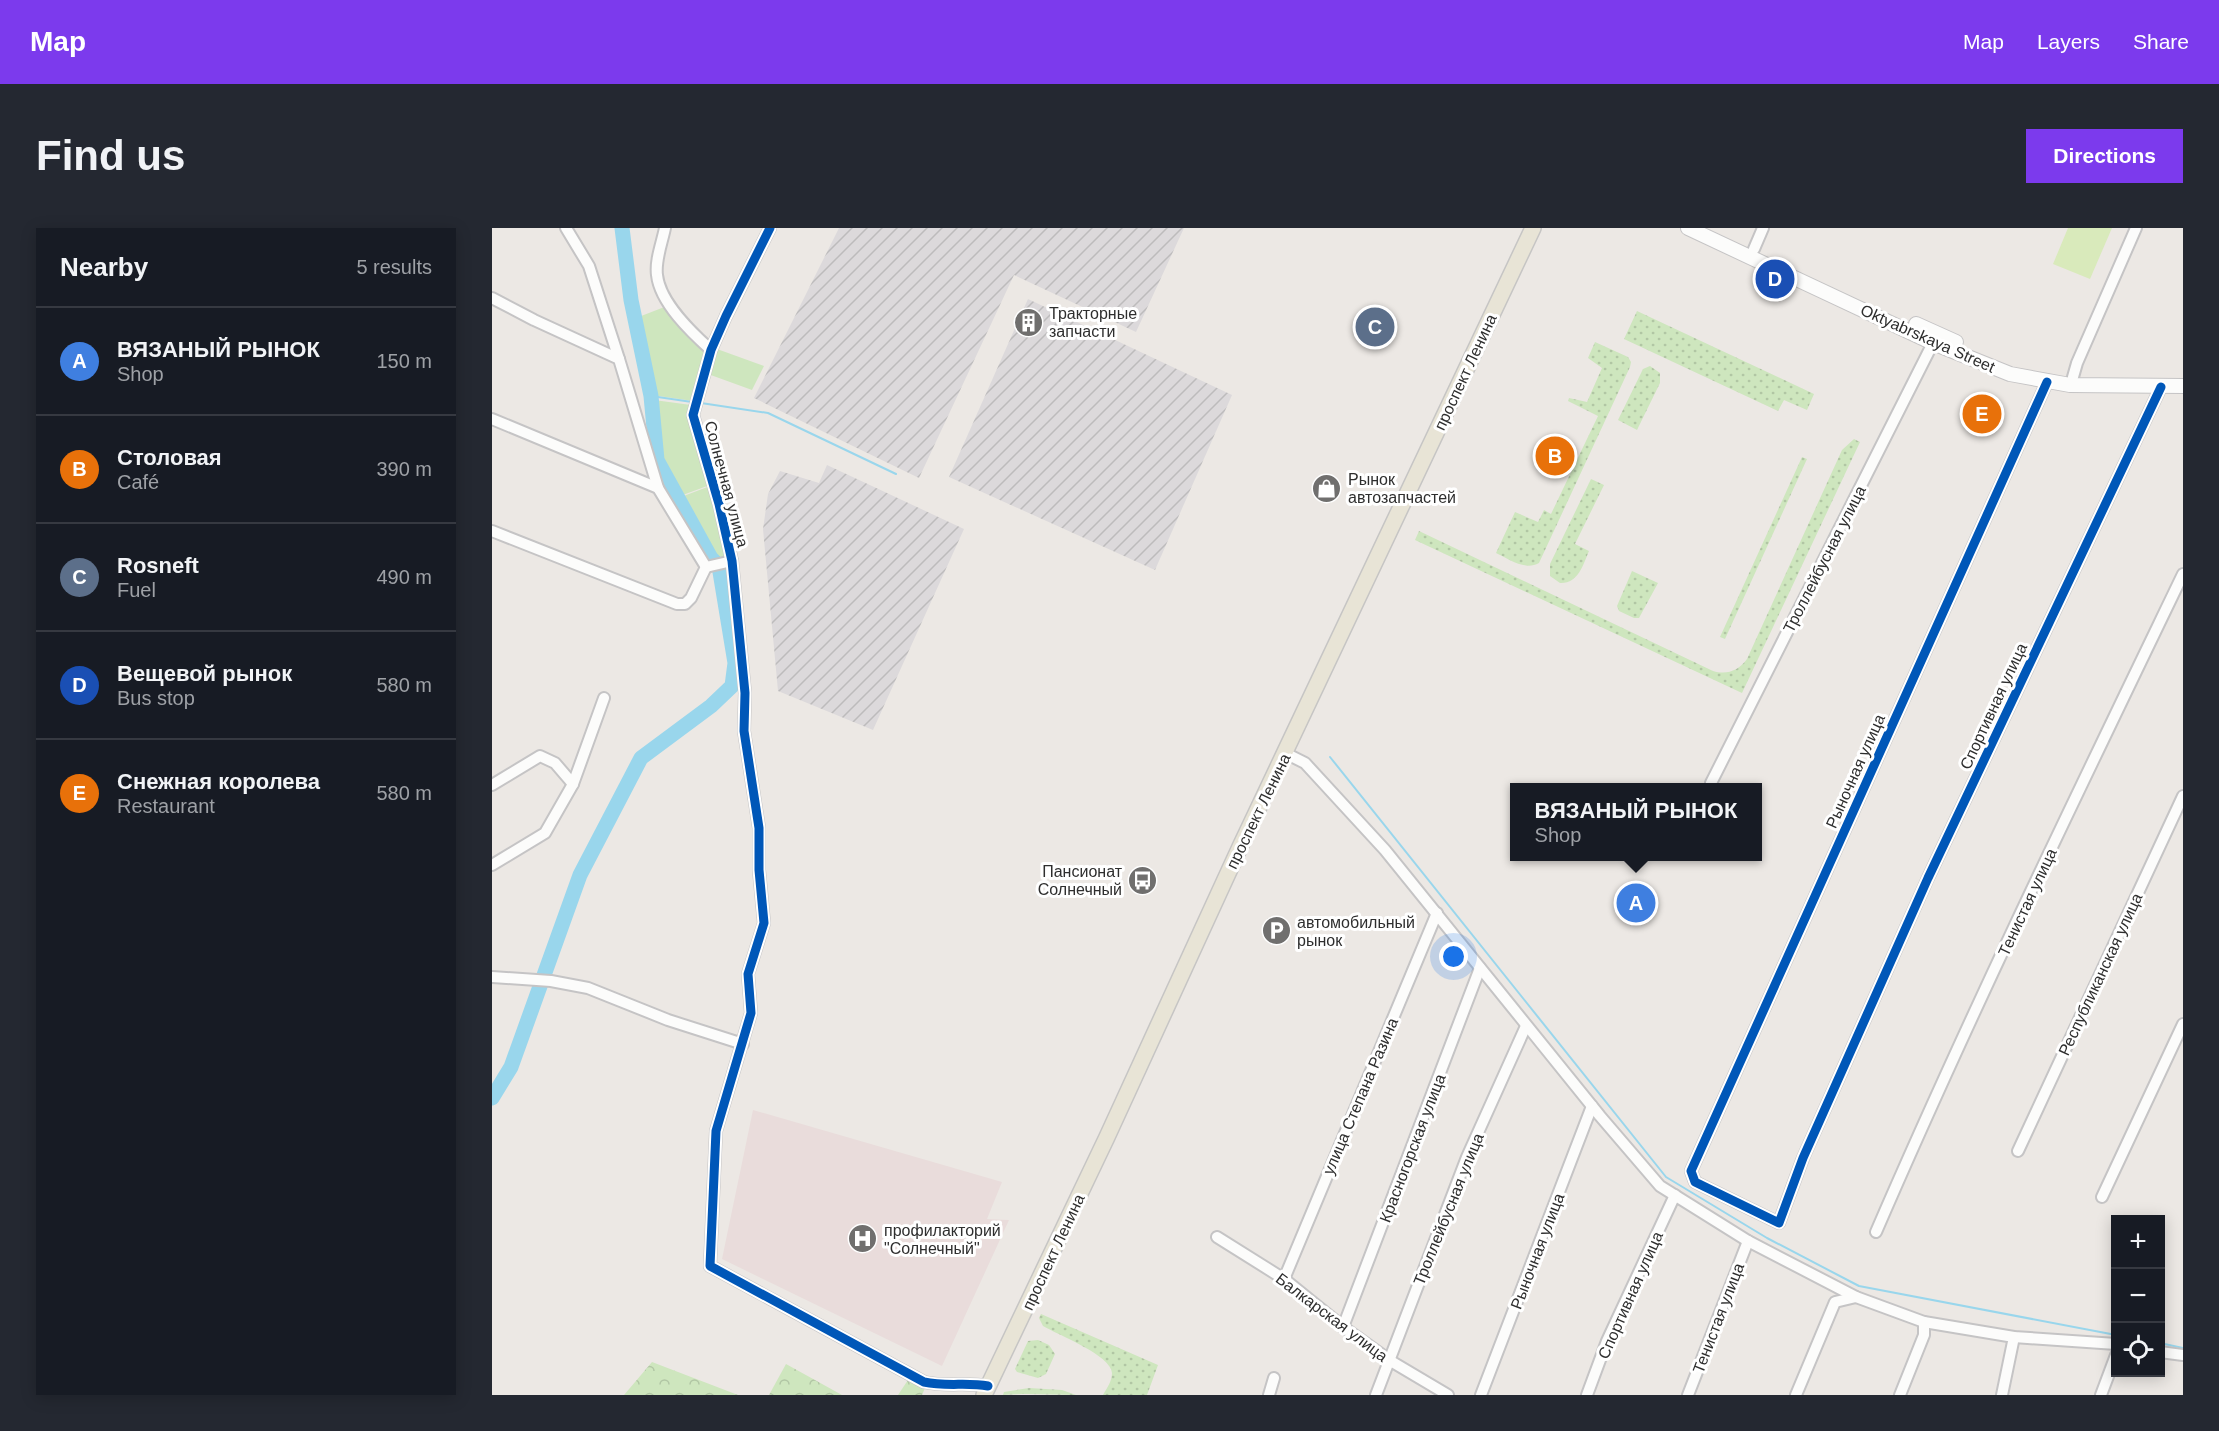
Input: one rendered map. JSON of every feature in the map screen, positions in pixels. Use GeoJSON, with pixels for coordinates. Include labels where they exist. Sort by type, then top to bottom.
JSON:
{"type":"FeatureCollection","features":[{"type":"Feature","properties":{"kind":"main road","name":"проспект Ленина"},"geometry":{"type":"LineString","coordinates":[[986,1391],[1533,228]]}},
{"type":"Feature","properties":{"kind":"main road","name":"Oktyabrskaya Street"},"geometry":{"type":"LineString","coordinates":[[1688,228],[1935,338],[2010,374],[2070,385],[2183,386]]}},
{"type":"Feature","properties":{"kind":"main road"},"geometry":{"type":"LineString","coordinates":[[1709,228],[1935,338],[2010,366],[2073,377],[2183,378]]}},
{"type":"Feature","properties":{"kind":"street"},"geometry":{"type":"LineString","coordinates":[[566,228],[589,266],[658,488],[706,567]]}},
{"type":"Feature","properties":{"kind":"street"},"geometry":{"type":"LineString","coordinates":[[665,228],[657,268],[660,286],[676,313],[693,334],[711,350],[770,228]]}},
{"type":"Feature","properties":{"kind":"street"},"geometry":{"type":"LineString","coordinates":[[1754,249],[1763,228]]}},
{"type":"Feature","properties":{"kind":"street"},"geometry":{"type":"LineString","coordinates":[[2073,377],[2136,228]]}},
{"type":"Feature","properties":{"kind":"street"},"geometry":{"type":"LineString","coordinates":[[492,298],[619,359]]}},
{"type":"Feature","properties":{"kind":"street","name":"Троллейбусная улица"},"geometry":{"type":"LineString","coordinates":[[1711,783],[1935,338]]}},
{"type":"Feature","properties":{"kind":"street","name":"Солнечная улица"},"geometry":{"type":"LineString","coordinates":[[711,350],[693,415],[719,504],[728,562],[745,693],[744,731],[759,828],[759,870],[764,923],[748,974],[751,1013],[716,1131],[710,1266],[924,1382],[940,1386],[975,1384],[986,1391]]}},
{"type":"Feature","properties":{"kind":"street","name":"Рыночная улица"},"geometry":{"type":"LineString","coordinates":[[1691,1171],[2047,382]]}},
{"type":"Feature","properties":{"kind":"street","name":"Спортивная улица"},"geometry":{"type":"LineString","coordinates":[[1691,1171],[1695,1182],[1779,1223],[1803,1158],[1928,878],[2161,387]]}},
{"type":"Feature","properties":{"kind":"street"},"geometry":{"type":"LineString","coordinates":[[492,419],[658,488]]}},
{"type":"Feature","properties":{"kind":"street"},"geometry":{"type":"LineString","coordinates":[[492,531],[677,604],[685,604],[691,598],[706,567]]}},
{"type":"Feature","properties":{"kind":"street"},"geometry":{"type":"LineString","coordinates":[[706,567],[728,562]]}},
{"type":"Feature","properties":{"kind":"street","name":"Тенистая улица"},"geometry":{"type":"LineString","coordinates":[[1876,1232],[1954,1057],[2183,574]]}},
{"type":"Feature","properties":{"kind":"street"},"geometry":{"type":"LineString","coordinates":[[492,865],[545,833],[573,784],[604,698]]}},
{"type":"Feature","properties":{"kind":"street"},"geometry":{"type":"LineString","coordinates":[[1285,753],[1305,763],[1385,850],[1526,1026],[1660,1186],[1749,1241],[1856,1297],[1924,1322],[2014,1337],[2111,1344]]}},
{"type":"Feature","properties":{"kind":"street"},"geometry":{"type":"LineString","coordinates":[[492,785],[540,756],[555,764],[573,784]]}},
{"type":"Feature","properties":{"kind":"street","name":"Республиканская улица"},"geometry":{"type":"LineString","coordinates":[[2018,1151],[2183,796]]}},
{"type":"Feature","properties":{"kind":"street","name":"улица Степана Разина"},"geometry":{"type":"LineString","coordinates":[[1284,1279],[1437,913]]}},
{"type":"Feature","properties":{"kind":"street","name":"Красногорская улица"},"geometry":{"type":"LineString","coordinates":[[1343,1327],[1480,968]]}},
{"type":"Feature","properties":{"kind":"street"},"geometry":{"type":"LineString","coordinates":[[492,977],[551,981],[588,988],[668,1020],[743,1044]]}},
{"type":"Feature","properties":{"kind":"street"},"geometry":{"type":"LineString","coordinates":[[2102,1197],[2183,1024]]}},
{"type":"Feature","properties":{"kind":"street","name":"Троллейбусная улица"},"geometry":{"type":"LineString","coordinates":[[1376,1395],[1467,1156],[1526,1026]]}},
{"type":"Feature","properties":{"kind":"street","name":"Рыночная улица"},"geometry":{"type":"LineString","coordinates":[[1481,1395],[1592,1106]]}},
{"type":"Feature","properties":{"kind":"street","name":"Спортивная улица"},"geometry":{"type":"LineString","coordinates":[[1587,1395],[1607,1341],[1675,1195]]}},
{"type":"Feature","properties":{"kind":"street","name":"Балкарская улица"},"geometry":{"type":"LineString","coordinates":[[1217,1237],[1284,1279],[1343,1327],[1389,1360],[1448,1395]]}},
{"type":"Feature","properties":{"kind":"street","name":"Тенистая улица"},"geometry":{"type":"LineString","coordinates":[[1688,1395],[1749,1241]]}},
{"type":"Feature","properties":{"kind":"street"},"geometry":{"type":"LineString","coordinates":[[1796,1395],[1835,1302],[1856,1297]]}},
{"type":"Feature","properties":{"kind":"street"},"geometry":{"type":"LineString","coordinates":[[1900,1395],[1924,1335],[1924,1322]]}},
{"type":"Feature","properties":{"kind":"street"},"geometry":{"type":"LineString","coordinates":[[2002,1395],[2014,1337]]}},
{"type":"Feature","properties":{"kind":"street"},"geometry":{"type":"LineString","coordinates":[[2165,1353],[2183,1355]]}},
{"type":"Feature","properties":{"kind":"street"},"geometry":{"type":"LineString","coordinates":[[2102,1395],[2111,1367]]}},
{"type":"Feature","properties":{"kind":"street"},"geometry":{"type":"LineString","coordinates":[[1269,1395],[1274,1378]]}},
{"type":"Feature","properties":{"kind":"shaded area"},"geometry":{"type":"Polygon","coordinates":[[[839,228],[1184,228],[1136,332],[1014,275],[919,478],[754,398],[839,228]]]}},
{"type":"Feature","properties":{"kind":"shaded area"},"geometry":{"type":"Polygon","coordinates":[[[1028,299],[1232,395],[1155,570],[949,477],[1028,299]]]}},
{"type":"Feature","properties":{"kind":"shaded area"},"geometry":{"type":"Polygon","coordinates":[[[827,465],[964,529],[873,730],[778,691],[763,529],[768,494],[780,471],[819,483],[827,465]]]}},
{"type":"Feature","properties":{"kind":"shaded area","name":"профилакторий \"Солнечный\""},"geometry":{"type":"Polygon","coordinates":[[[753,1110],[1002,1182],[987,1219],[1009,1220],[942,1366],[722,1259],[753,1110]]]}},
{"type":"Feature","properties":{"kind":"green space"},"geometry":{"type":"Polygon","coordinates":[[[2068,228],[2112,228],[2090,279],[2053,264],[2068,228]]]}},
{"type":"Feature","properties":{"kind":"green space"},"geometry":{"type":"Polygon","coordinates":[[[667,306],[708,352],[693,401],[652,395],[636,318],[667,306]]]}},
{"type":"Feature","properties":{"kind":"green space"},"geometry":{"type":"Polygon","coordinates":[[[1637,311],[1814,394],[1807,410],[1784,400],[1778,411],[1624,339],[1637,311]]]}},
{"type":"Feature","properties":{"kind":"green space"},"geometry":{"type":"Polygon","coordinates":[[[1595,342],[1628,357],[1631,362],[1630,367],[1539,563],[1528,566],[1517,563],[1496,553],[1515,512],[1538,522],[1544,510],[1551,514],[1598,416],[1568,401],[1569,398],[1587,402],[1602,368],[1588,358],[1595,342]]]}},
{"type":"Feature","properties":{"kind":"green space"},"geometry":{"type":"Polygon","coordinates":[[[717,349],[764,366],[752,390],[708,374],[717,349]]]}},
{"type":"Feature","properties":{"kind":"green space"},"geometry":{"type":"Polygon","coordinates":[[[1650,366],[1660,373],[1660,383],[1637,430],[1618,420],[1643,369],[1650,366]]]}},
{"type":"Feature","properties":{"kind":"green space"},"geometry":{"type":"Polygon","coordinates":[[[654,400],[691,405],[693,436],[710,485],[680,496],[660,458],[654,400]]]}},
{"type":"Feature","properties":{"kind":"green space"},"geometry":{"type":"Polygon","coordinates":[[[1854,439],[1860,442],[1742,693],[1415,540],[1419,531],[1713,671],[1728,672],[1736,669],[1747,659],[1842,450],[1854,439]]]}},
{"type":"Feature","properties":{"kind":"green space"},"geometry":{"type":"Polygon","coordinates":[[[1802,457],[1807,459],[1725,639],[1720,637],[1802,457]]]}},
{"type":"Feature","properties":{"kind":"green space"},"geometry":{"type":"Polygon","coordinates":[[[1591,479],[1604,485],[1575,544],[1589,551],[1576,577],[1560,583],[1550,576],[1550,564],[1591,479]]]}},
{"type":"Feature","properties":{"kind":"green space"},"geometry":{"type":"Polygon","coordinates":[[[710,486],[729,560],[716,561],[681,497],[710,486]]]}},
{"type":"Feature","properties":{"kind":"green space"},"geometry":{"type":"Polygon","coordinates":[[[1632,571],[1658,583],[1639,618],[1619,611],[1617,606],[1632,571]]]}},
{"type":"Feature","properties":{"kind":"green space"},"geometry":{"type":"Polygon","coordinates":[[[1041,1314],[1158,1365],[1147,1395],[1103,1395],[1111,1379],[1112,1373],[1109,1366],[1103,1359],[1083,1346],[1043,1326],[1039,1318],[1041,1314]]]}},
{"type":"Feature","properties":{"kind":"green space"},"geometry":{"type":"Polygon","coordinates":[[[1038,1340],[1049,1345],[1055,1354],[1046,1374],[1038,1378],[1017,1372],[1015,1369],[1028,1341],[1038,1340]]]}},
{"type":"Feature","properties":{"kind":"green space"},"geometry":{"type":"Polygon","coordinates":[[[652,1362],[738,1395],[624,1395],[652,1362]]]}},
{"type":"Feature","properties":{"kind":"green space"},"geometry":{"type":"Polygon","coordinates":[[[786,1364],[842,1395],[769,1395],[786,1364]]]}},
{"type":"Feature","properties":{"kind":"green space"},"geometry":{"type":"Polygon","coordinates":[[[908,1380],[925,1388],[922,1395],[898,1395],[908,1380]]]}},
{"type":"Feature","properties":{"kind":"green space"},"geometry":{"type":"Polygon","coordinates":[[[1029,1388],[1062,1390],[1076,1395],[1003,1395],[1004,1392],[1029,1388]]]}},
{"type":"Feature","properties":{"kind":"waterway"},"geometry":{"type":"LineString","coordinates":[[492,1098],[511,1067],[580,875],[641,758],[711,706],[732,686],[735,663],[719,566],[711,558],[657,460],[651,396],[631,300],[622,228]]}},
{"type":"Feature","properties":{"kind":"waterway"},"geometry":{"type":"LineString","coordinates":[[651,396],[692,402]]}},
{"type":"Feature","properties":{"kind":"waterway"},"geometry":{"type":"LineString","coordinates":[[701,403],[768,413],[896,474]]}},
{"type":"Feature","properties":{"kind":"waterway"},"geometry":{"type":"LineString","coordinates":[[1330,757],[1666,1177],[1767,1238],[1859,1286],[2111,1334]]}},
{"type":"Feature","properties":{"kind":"waterway"},"geometry":{"type":"LineString","coordinates":[[2165,1344],[2183,1348]]}},
{"type":"Feature","properties":{"kind":"cycle path"},"geometry":{"type":"LineString","coordinates":[[770,228],[711,350],[693,415],[719,504],[732,561],[745,693],[744,731],[759,828],[759,870],[764,923],[748,974],[751,1013],[716,1131],[710,1266],[924,1382],[988,1386]]}},
{"type":"Feature","properties":{"kind":"cycle path"},"geometry":{"type":"LineString","coordinates":[[2047,382],[1691,1171],[1695,1182],[1779,1223],[1803,1158],[1928,878],[2161,387]]}},
{"type":"Feature","properties":{"kind":"place","name":"Вещевой рынок"},"geometry":{"type":"Point","coordinates":[1775,279]}},
{"type":"Feature","properties":{"kind":"place","name":"Тракторные запчасти"},"geometry":{"type":"Point","coordinates":[1028,322]}},
{"type":"Feature","properties":{"kind":"place","name":"Rosneft"},"geometry":{"type":"Point","coordinates":[1375,327]}},
{"type":"Feature","properties":{"kind":"place","name":"Снежная королева"},"geometry":{"type":"Point","coordinates":[1982,414]}},
{"type":"Feature","properties":{"kind":"place","name":"Столовая"},"geometry":{"type":"Point","coordinates":[1555,456]}},
{"type":"Feature","properties":{"kind":"place","name":"Рынок автозапчастей"},"geometry":{"type":"Point","coordinates":[1327,488]}},
{"type":"Feature","properties":{"kind":"place","name":"Пансионат Солнечный"},"geometry":{"type":"Point","coordinates":[1143,880]}},
{"type":"Feature","properties":{"kind":"place","name":"ВЯЗАНЫЙ РЫНОК"},"geometry":{"type":"Point","coordinates":[1636,903]}},
{"type":"Feature","properties":{"kind":"place","name":"автомобильный рынок"},"geometry":{"type":"Point","coordinates":[1276,931]}},
{"type":"Feature","properties":{"kind":"place","name":"профилакторий \"Солнечный\""},"geometry":{"type":"Point","coordinates":[863,1239]}}]}
